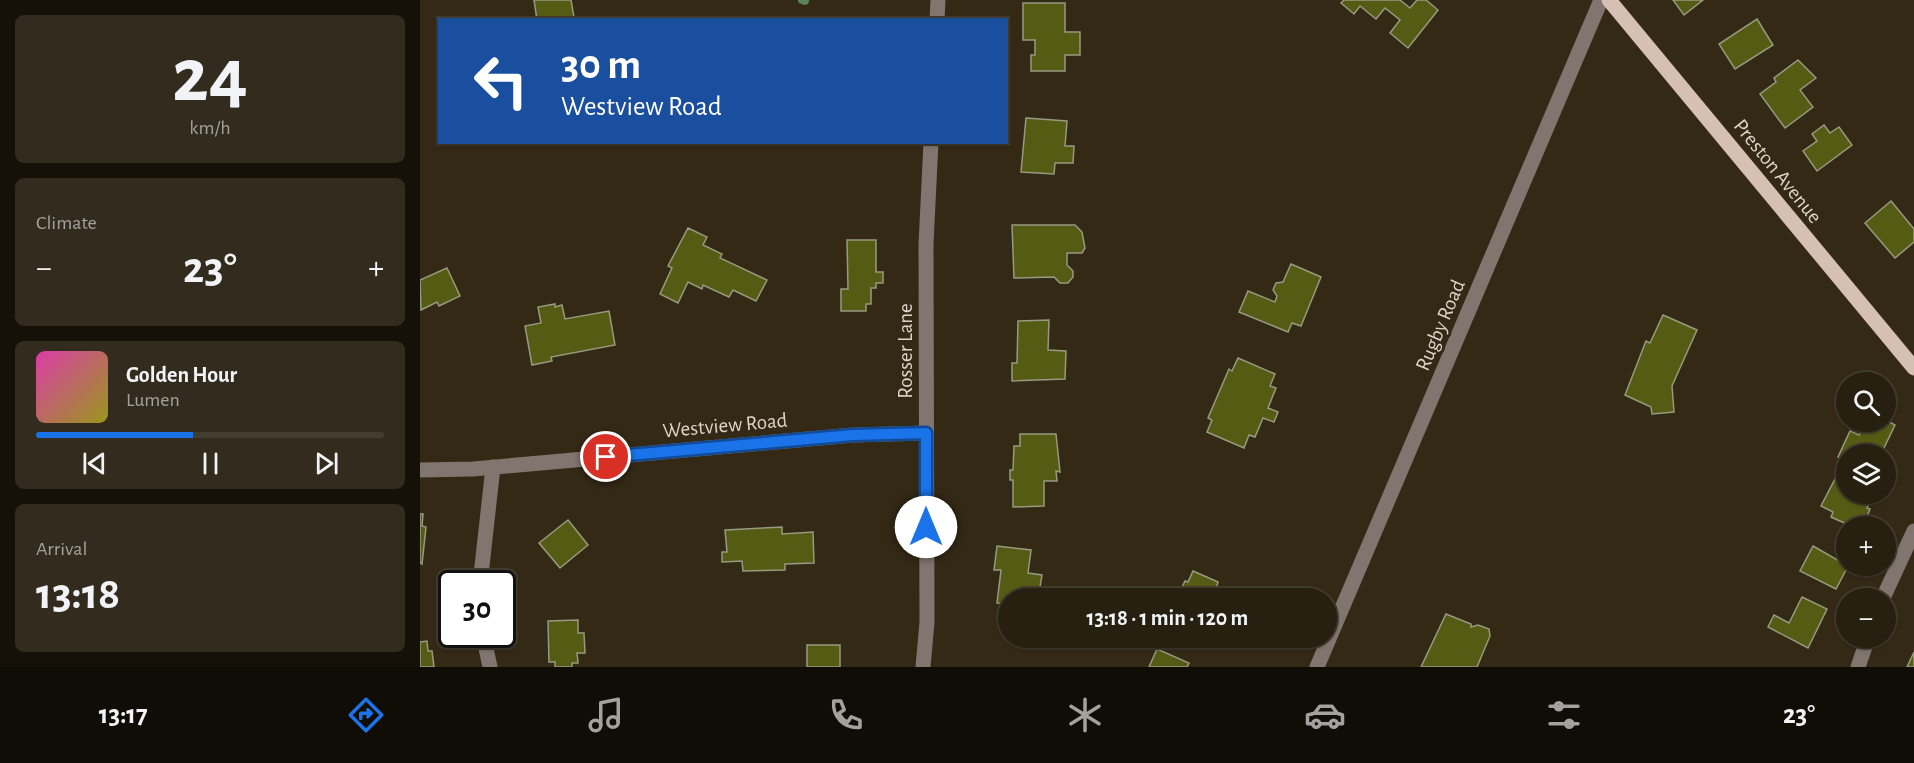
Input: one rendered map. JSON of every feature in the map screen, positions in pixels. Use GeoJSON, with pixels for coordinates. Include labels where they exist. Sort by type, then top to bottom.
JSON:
{"type":"FeatureCollection","features":[{"type":"Feature","properties":{"kind":"main road","name":"Preston Avenue"},"geometry":{"type":"LineString","coordinates":[[1609,0],[1914,368]]}},
{"type":"Feature","properties":{"kind":"street"},"geometry":{"type":"LineString","coordinates":[[937,18],[938,0]]}},
{"type":"Feature","properties":{"kind":"street","name":"Rugby Road"},"geometry":{"type":"LineString","coordinates":[[1317,667],[1601,0]]}},
{"type":"Feature","properties":{"kind":"street","name":"Rosser Lane"},"geometry":{"type":"LineString","coordinates":[[923,667],[927,622],[926,244],[931,144]]}},
{"type":"Feature","properties":{"kind":"street","name":"Westview Road"},"geometry":{"type":"LineString","coordinates":[[420,470],[493,467],[841,436],[926,433]]}},
{"type":"Feature","properties":{"kind":"street"},"geometry":{"type":"LineString","coordinates":[[482,570],[493,467]]}},
{"type":"Feature","properties":{"kind":"street"},"geometry":{"type":"LineString","coordinates":[[1888,588],[1914,531]]}},
{"type":"Feature","properties":{"kind":"street"},"geometry":{"type":"LineString","coordinates":[[486,648],[490,667]]}},
{"type":"Feature","properties":{"kind":"street"},"geometry":{"type":"LineString","coordinates":[[1858,667],[1865,648]]}},
{"type":"Feature","properties":{"kind":"building"},"geometry":{"type":"Polygon","coordinates":[[[534,0],[571,0],[574,17],[537,18],[534,0]]]}},
{"type":"Feature","properties":{"kind":"building"},"geometry":{"type":"Polygon","coordinates":[[[1344,0],[1400,0],[1410,8],[1417,0],[1426,0],[1438,10],[1408,48],[1390,33],[1400,20],[1385,8],[1376,19],[1360,6],[1354,14],[1341,3],[1344,0]]]}},
{"type":"Feature","properties":{"kind":"building"},"geometry":{"type":"Polygon","coordinates":[[[1673,0],[1703,0],[1684,15],[1673,0]]]}},
{"type":"Feature","properties":{"kind":"building"},"geometry":{"type":"Polygon","coordinates":[[[1023,3],[1065,3],[1065,32],[1080,32],[1080,55],[1065,55],[1065,71],[1031,71],[1031,55],[1035,55],[1035,40],[1023,40],[1023,3]]]}},
{"type":"Feature","properties":{"kind":"building"},"geometry":{"type":"Polygon","coordinates":[[[1757,19],[1773,45],[1735,69],[1719,44],[1757,19]]]}},
{"type":"Feature","properties":{"kind":"building"},"geometry":{"type":"Polygon","coordinates":[[[1798,60],[1816,78],[1800,90],[1813,107],[1785,128],[1760,94],[1776,82],[1774,78],[1798,60]]]}},
{"type":"Feature","properties":{"kind":"building"},"geometry":{"type":"Polygon","coordinates":[[[1026,118],[1067,121],[1065,146],[1074,146],[1073,163],[1055,163],[1054,174],[1021,172],[1026,118]]]}},
{"type":"Feature","properties":{"kind":"building"},"geometry":{"type":"Polygon","coordinates":[[[1824,125],[1830,133],[1839,127],[1852,145],[1817,171],[1803,151],[1817,141],[1812,134],[1824,125]]]}},
{"type":"Feature","properties":{"kind":"building"},"geometry":{"type":"Polygon","coordinates":[[[1891,201],[1914,229],[1914,242],[1895,258],[1865,223],[1891,201]]]}},
{"type":"Feature","properties":{"kind":"building"},"geometry":{"type":"Polygon","coordinates":[[[1012,225],[1075,225],[1082,232],[1085,248],[1082,253],[1067,253],[1067,265],[1073,271],[1073,277],[1068,283],[1060,283],[1054,277],[1014,278],[1012,225]]]}},
{"type":"Feature","properties":{"kind":"building"},"geometry":{"type":"Polygon","coordinates":[[[688,228],[707,237],[703,245],[722,254],[720,258],[767,280],[756,301],[733,290],[729,297],[703,285],[702,289],[688,282],[678,303],[660,294],[672,268],[668,266],[688,228]]]}},
{"type":"Feature","properties":{"kind":"building"},"geometry":{"type":"Polygon","coordinates":[[[847,240],[876,240],[876,272],[883,272],[883,283],[876,283],[876,288],[871,288],[871,304],[866,304],[866,311],[841,311],[841,289],[848,289],[847,240]]]}},
{"type":"Feature","properties":{"kind":"building"},"geometry":{"type":"Polygon","coordinates":[[[1291,264],[1321,277],[1301,326],[1292,323],[1288,332],[1239,312],[1248,291],[1275,302],[1277,296],[1273,290],[1276,283],[1283,282],[1291,264]]]}},
{"type":"Feature","properties":{"kind":"building"},"geometry":{"type":"Polygon","coordinates":[[[447,268],[460,296],[439,306],[437,302],[421,310],[420,280],[447,268]]]}},
{"type":"Feature","properties":{"kind":"building"},"geometry":{"type":"Polygon","coordinates":[[[555,304],[555,307],[562,305],[565,319],[609,311],[615,345],[551,357],[552,361],[532,365],[525,326],[541,323],[538,307],[555,304]]]}},
{"type":"Feature","properties":{"kind":"building"},"geometry":{"type":"Polygon","coordinates":[[[1663,315],[1697,330],[1672,386],[1674,412],[1652,414],[1651,407],[1625,395],[1646,341],[1650,343],[1663,315]]]}},
{"type":"Feature","properties":{"kind":"building"},"geometry":{"type":"Polygon","coordinates":[[[1049,320],[1048,350],[1066,351],[1065,379],[1012,381],[1012,363],[1017,363],[1018,321],[1049,320]]]}},
{"type":"Feature","properties":{"kind":"building"},"geometry":{"type":"Polygon","coordinates":[[[1238,358],[1275,374],[1270,386],[1276,388],[1268,408],[1278,412],[1274,422],[1263,418],[1255,437],[1249,435],[1244,448],[1207,432],[1212,420],[1208,418],[1229,369],[1232,371],[1238,358]]]}},
{"type":"Feature","properties":{"kind":"building"},"geometry":{"type":"Polygon","coordinates":[[[1850,432],[1859,435],[1861,432],[1892,432],[1886,444],[1844,444],[1850,432]]]}},
{"type":"Feature","properties":{"kind":"building"},"geometry":{"type":"Polygon","coordinates":[[[1020,434],[1056,434],[1060,472],[1056,471],[1057,481],[1044,481],[1044,506],[1013,507],[1013,480],[1010,480],[1010,470],[1013,470],[1014,446],[1020,446],[1020,434]]]}},
{"type":"Feature","properties":{"kind":"building"},"geometry":{"type":"Polygon","coordinates":[[[1835,479],[1836,504],[1869,504],[1867,508],[1870,509],[1867,516],[1836,516],[1836,519],[1831,517],[1833,512],[1821,506],[1835,479]]]}},
{"type":"Feature","properties":{"kind":"building"},"geometry":{"type":"Polygon","coordinates":[[[420,514],[423,514],[422,526],[426,527],[422,564],[420,563],[420,514]]]}},
{"type":"Feature","properties":{"kind":"building"},"geometry":{"type":"Polygon","coordinates":[[[568,520],[588,545],[560,568],[539,543],[568,520]]]}},
{"type":"Feature","properties":{"kind":"building"},"geometry":{"type":"Polygon","coordinates":[[[782,527],[782,534],[813,532],[814,563],[785,564],[785,570],[743,571],[742,561],[722,562],[722,552],[727,552],[725,530],[782,527]]]}},
{"type":"Feature","properties":{"kind":"building"},"geometry":{"type":"Polygon","coordinates":[[[997,546],[1031,550],[1028,573],[1042,575],[1040,587],[1047,588],[999,588],[1001,570],[994,570],[997,546]]]}},
{"type":"Feature","properties":{"kind":"building"},"geometry":{"type":"Polygon","coordinates":[[[1813,546],[1836,559],[1836,576],[1843,576],[1836,589],[1800,571],[1813,546]]]}},
{"type":"Feature","properties":{"kind":"building"},"geometry":{"type":"Polygon","coordinates":[[[1193,571],[1218,582],[1216,588],[1182,588],[1185,581],[1188,582],[1193,571]]]}},
{"type":"Feature","properties":{"kind":"building"},"geometry":{"type":"Polygon","coordinates":[[[1802,597],[1827,609],[1808,648],[1768,627],[1774,615],[1789,623],[1802,597]]]}},
{"type":"Feature","properties":{"kind":"building"},"geometry":{"type":"Polygon","coordinates":[[[1446,614],[1471,624],[1471,627],[1478,625],[1489,629],[1490,636],[1477,667],[1421,667],[1446,614]]]}},
{"type":"Feature","properties":{"kind":"building"},"geometry":{"type":"Polygon","coordinates":[[[578,620],[578,633],[584,633],[585,653],[577,653],[578,663],[572,663],[572,667],[555,667],[555,662],[549,662],[548,621],[578,620]]]}},
{"type":"Feature","properties":{"kind":"building"},"geometry":{"type":"Polygon","coordinates":[[[427,641],[428,651],[432,651],[434,667],[420,667],[420,642],[427,641]]]}},
{"type":"Feature","properties":{"kind":"building"},"geometry":{"type":"Polygon","coordinates":[[[807,645],[840,645],[840,667],[807,667],[807,645]]]}},
{"type":"Feature","properties":{"kind":"building"},"geometry":{"type":"Polygon","coordinates":[[[1157,649],[1189,663],[1187,667],[1149,667],[1157,649]]]}},
{"type":"Feature","properties":{"kind":"building"},"geometry":{"type":"Polygon","coordinates":[[[1914,652],[1914,667],[1907,667],[1914,652]]]}},
{"type":"Feature","properties":{"kind":"route"},"geometry":{"type":"LineString","coordinates":[[606,457],[853,435],[926,433],[926,527]]}}]}
